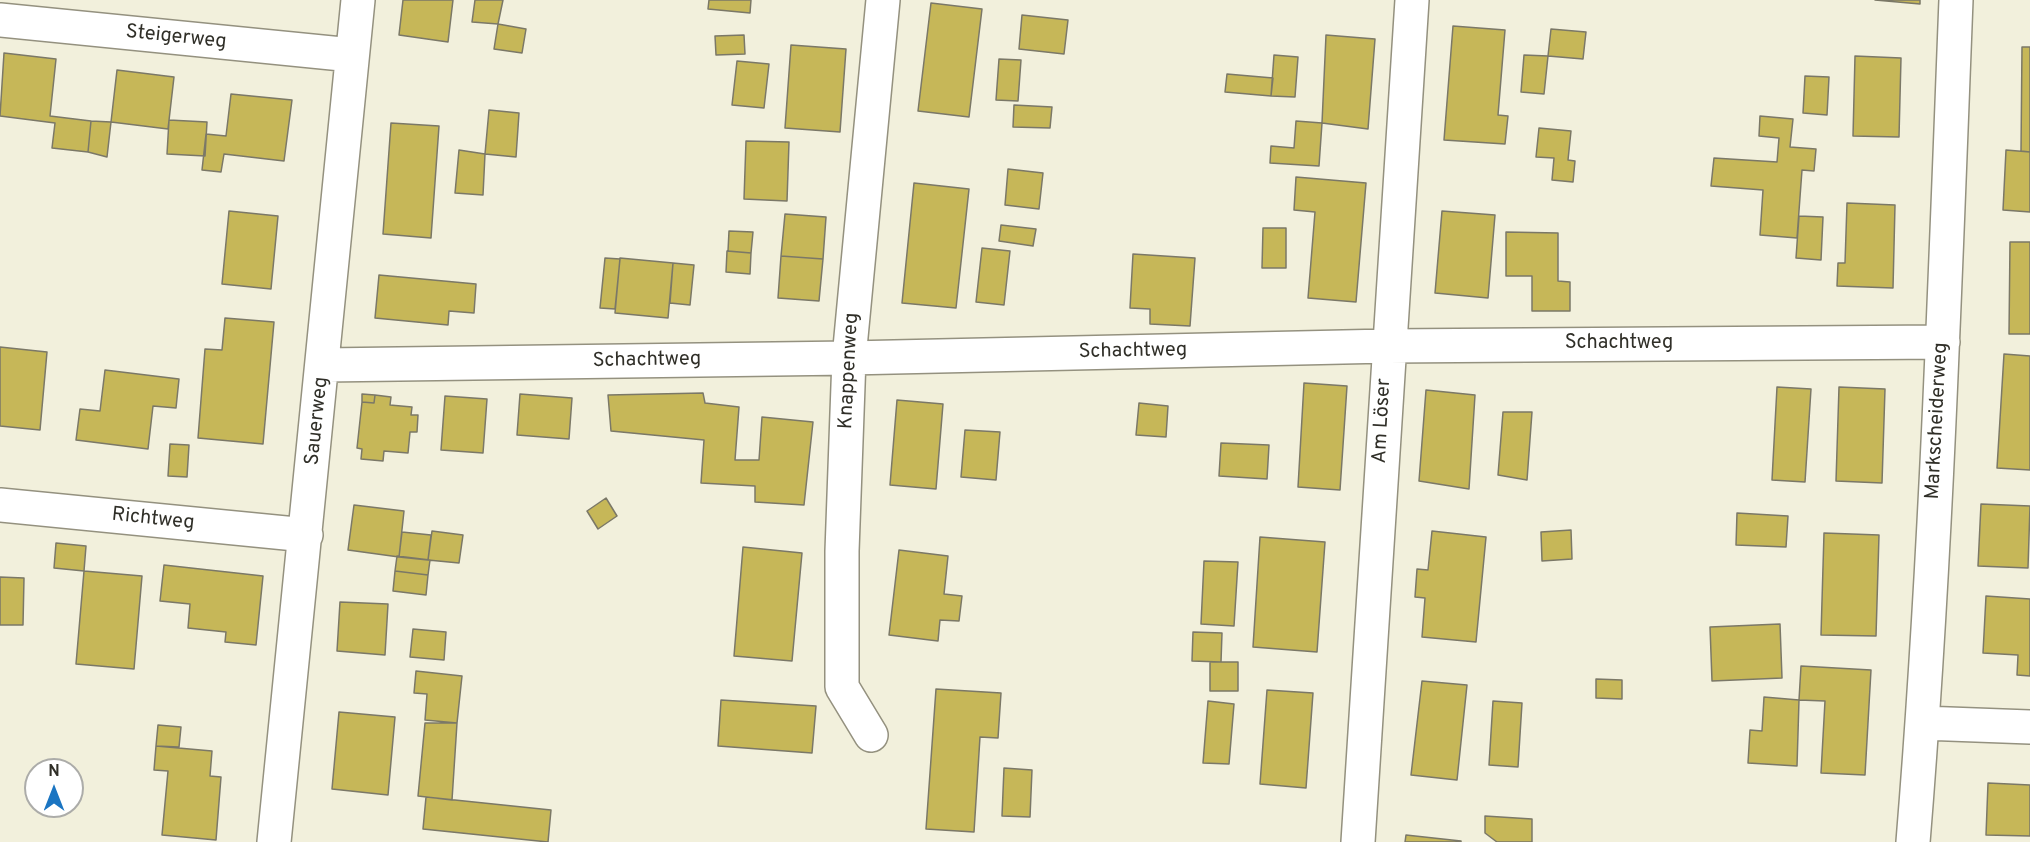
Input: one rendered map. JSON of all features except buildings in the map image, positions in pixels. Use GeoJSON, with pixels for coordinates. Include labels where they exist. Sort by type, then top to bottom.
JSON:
{"type":"FeatureCollection","features":[{"type":"Feature","properties":{"kind":"street","name":"Sauerweg"},"geometry":{"type":"LineString","coordinates":[[274,842],[324,365],[358,0]]}},
{"type":"Feature","properties":{"kind":"street","name":"Knappenweg"},"geometry":{"type":"LineString","coordinates":[[871,735],[842,687],[842,551],[849,358],[883,0]]}},
{"type":"Feature","properties":{"kind":"street","name":"Am Löser"},"geometry":{"type":"LineString","coordinates":[[1358,842],[1388,346],[1412,0]]}},
{"type":"Feature","properties":{"kind":"street","name":"Markscheiderweg"},"geometry":{"type":"LineString","coordinates":[[1913,842],[1922,723],[1943,342],[1956,0]]}},
{"type":"Feature","properties":{"kind":"street","name":"Steigerweg"},"geometry":{"type":"LineString","coordinates":[[0,20],[352,55]]}},
{"type":"Feature","properties":{"kind":"street","name":"Schachtweg"},"geometry":{"type":"LineString","coordinates":[[324,365],[849,358],[1388,346],[1943,342]]}},
{"type":"Feature","properties":{"kind":"street","name":"Richtweg"},"geometry":{"type":"LineString","coordinates":[[0,505],[306,536]]}},
{"type":"Feature","properties":{"kind":"street"},"geometry":{"type":"LineString","coordinates":[[1922,723],[2030,727]]}}]}
